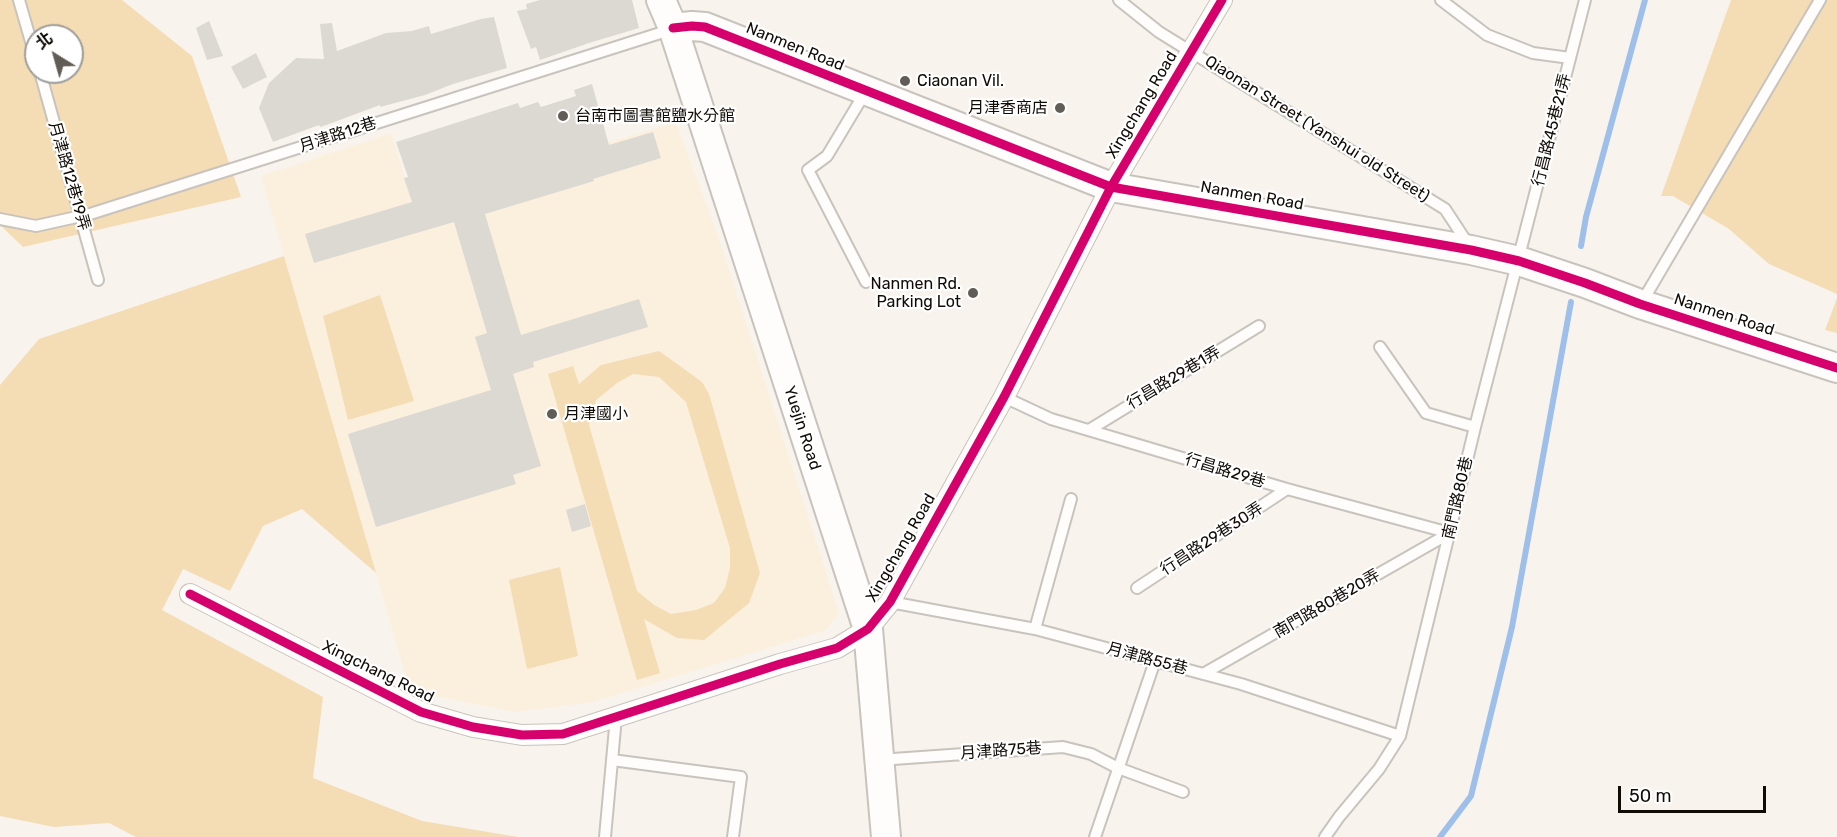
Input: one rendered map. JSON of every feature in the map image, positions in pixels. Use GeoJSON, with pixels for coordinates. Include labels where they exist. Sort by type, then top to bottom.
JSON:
{"type":"FeatureCollection","features":[{"type":"Feature","properties":{"kind":"street","name":"Yuejin Road"},"geometry":{"type":"LineString","coordinates":[[661,0],[673,28],[868,629],[886,837]]}},
{"type":"Feature","properties":{"kind":"street","name":"Xingchang Road"},"geometry":{"type":"LineString","coordinates":[[190,594],[421,712],[473,727],[522,735],[563,734],[780,664],[837,648],[868,629],[890,602],[1004,397],[1111,187],[1222,0]]}},
{"type":"Feature","properties":{"kind":"street","name":"Nanmen Road"},"geometry":{"type":"LineString","coordinates":[[673,28],[705,27],[1111,187],[1471,250],[1519,261],[1640,304],[1837,368]]}},
{"type":"Feature","properties":{"kind":"lane"},"geometry":{"type":"LineString","coordinates":[[19,0],[26,24]]}},
{"type":"Feature","properties":{"kind":"lane","name":"Qiaonan Street (Yanshui old Street)"},"geometry":{"type":"LineString","coordinates":[[1119,0],[1160,32],[1445,209],[1471,250]]}},
{"type":"Feature","properties":{"kind":"lane"},"geometry":{"type":"LineString","coordinates":[[1441,0],[1488,35],[1533,53],[1570,58]]}},
{"type":"Feature","properties":{"kind":"lane","name":"行昌路45巷21弄"},"geometry":{"type":"LineString","coordinates":[[1519,261],[1585,0]]}},
{"type":"Feature","properties":{"kind":"lane"},"geometry":{"type":"LineString","coordinates":[[1640,304],[1820,0]]}},
{"type":"Feature","properties":{"kind":"lane","name":"月津路12巷"},"geometry":{"type":"LineString","coordinates":[[0,219],[36,226],[81,216],[673,28]]}},
{"type":"Feature","properties":{"kind":"lane","name":"月津路12巷19弄"},"geometry":{"type":"LineString","coordinates":[[43,84],[98,280]]}},
{"type":"Feature","properties":{"kind":"lane"},"geometry":{"type":"LineString","coordinates":[[866,91],[827,156],[808,170],[866,282]]}},
{"type":"Feature","properties":{"kind":"lane","name":"南門路80巷"},"geometry":{"type":"LineString","coordinates":[[1325,837],[1378,769],[1400,736],[1475,427],[1519,261]]}},
{"type":"Feature","properties":{"kind":"lane","name":"行昌路29巷1弄"},"geometry":{"type":"LineString","coordinates":[[1089,430],[1260,326]]}},
{"type":"Feature","properties":{"kind":"lane"},"geometry":{"type":"LineString","coordinates":[[1380,347],[1426,412],[1475,427]]}},
{"type":"Feature","properties":{"kind":"lane","name":"行昌路29巷"},"geometry":{"type":"LineString","coordinates":[[1004,397],[1051,419],[1287,489],[1450,533]]}},
{"type":"Feature","properties":{"kind":"lane","name":"行昌路29巷30弄"},"geometry":{"type":"LineString","coordinates":[[1137,588],[1287,489]]}},
{"type":"Feature","properties":{"kind":"lane"},"geometry":{"type":"LineString","coordinates":[[1035,629],[1071,499]]}},
{"type":"Feature","properties":{"kind":"lane","name":"南門路80巷20弄"},"geometry":{"type":"LineString","coordinates":[[1203,674],[1450,533]]}},
{"type":"Feature","properties":{"kind":"lane","name":"月津路55巷"},"geometry":{"type":"LineString","coordinates":[[890,602],[1035,629],[1241,684],[1400,736]]}},
{"type":"Feature","properties":{"kind":"lane"},"geometry":{"type":"LineString","coordinates":[[1095,837],[1155,661]]}},
{"type":"Feature","properties":{"kind":"lane"},"geometry":{"type":"LineString","coordinates":[[605,837],[616,717]]}},
{"type":"Feature","properties":{"kind":"lane","name":"月津路75巷"},"geometry":{"type":"LineString","coordinates":[[879,760],[1063,747],[1091,754],[1118,768],[1183,792]]}},
{"type":"Feature","properties":{"kind":"lane"},"geometry":{"type":"LineString","coordinates":[[612,760],[741,777],[733,837]]}},
{"type":"Feature","properties":{"kind":"shaded area"},"geometry":{"type":"Polygon","coordinates":[[[0,0],[122,0],[192,56],[241,197],[23,247],[0,225],[0,0]]]}},
{"type":"Feature","properties":{"kind":"shaded area"},"geometry":{"type":"Polygon","coordinates":[[[1731,0],[1837,0],[1837,294],[1769,264],[1729,229],[1673,196],[1661,196],[1731,0]]]}},
{"type":"Feature","properties":{"kind":"shaded area","name":"月津國小"},"geometry":{"type":"Polygon","coordinates":[[[676,122],[720,242],[839,613],[826,630],[593,702],[515,712],[410,691],[261,176],[391,133],[412,202],[676,122]]]}},
{"type":"Feature","properties":{"kind":"shaded area"},"geometry":{"type":"Polygon","coordinates":[[[284,256],[376,573],[302,509],[263,526],[230,591],[183,569],[162,610],[323,697],[313,778],[422,821],[518,837],[136,837],[109,823],[54,827],[0,816],[0,385],[39,339],[284,256]]]}},
{"type":"Feature","properties":{"kind":"shaded area"},"geometry":{"type":"Polygon","coordinates":[[[380,295],[414,401],[348,420],[323,316],[380,295]]]}},
{"type":"Feature","properties":{"kind":"shaded area"},"geometry":{"type":"Polygon","coordinates":[[[1837,298],[1837,333],[1825,330],[1837,298]]]}},
{"type":"Feature","properties":{"kind":"shaded area"},"geometry":{"type":"Polygon","coordinates":[[[659,351],[702,382],[709,394],[760,573],[749,603],[704,640],[677,638],[644,619],[660,673],[637,680],[548,374],[573,366],[579,384],[601,365],[659,351]],[[633,374],[617,383],[596,400],[589,425],[637,591],[654,605],[671,614],[696,610],[714,603],[725,588],[730,568],[730,548],[686,402],[659,377],[633,374]]]}},
{"type":"Feature","properties":{"kind":"shaded area"},"geometry":{"type":"Polygon","coordinates":[[[560,567],[578,656],[527,669],[509,580],[560,567]]]}},
{"type":"Feature","properties":{"kind":"building"},"geometry":{"type":"Polygon","coordinates":[[[540,0],[632,0],[639,28],[540,60],[536,47],[531,49],[517,11],[527,9],[526,4],[540,0]]]}},
{"type":"Feature","properties":{"kind":"building"},"geometry":{"type":"Polygon","coordinates":[[[494,17],[507,68],[425,95],[380,107],[380,105],[273,142],[259,108],[269,83],[296,58],[324,59],[320,24],[332,23],[337,51],[386,33],[412,31],[429,26],[431,34],[494,17]]]}},
{"type":"Feature","properties":{"kind":"building"},"geometry":{"type":"Polygon","coordinates":[[[209,21],[223,56],[207,60],[196,28],[209,21]]]}},
{"type":"Feature","properties":{"kind":"building"},"geometry":{"type":"Polygon","coordinates":[[[256,53],[267,77],[243,89],[231,67],[256,53]]]}},
{"type":"Feature","properties":{"kind":"building"},"geometry":{"type":"Polygon","coordinates":[[[592,84],[609,145],[653,132],[661,158],[485,214],[521,335],[639,299],[648,327],[533,362],[534,367],[513,374],[541,466],[513,475],[516,484],[376,527],[348,434],[491,390],[475,337],[487,333],[454,222],[314,263],[305,234],[412,202],[404,178],[408,177],[396,142],[518,103],[520,108],[538,102],[541,107],[576,96],[574,90],[592,84]]]}},
{"type":"Feature","properties":{"kind":"building"},"geometry":{"type":"Polygon","coordinates":[[[585,504],[591,526],[572,532],[566,510],[585,504]]]}},
{"type":"Feature","properties":{"kind":"waterway"},"geometry":{"type":"LineString","coordinates":[[1581,246],[1586,217],[1645,0]]}},
{"type":"Feature","properties":{"kind":"waterway"},"geometry":{"type":"LineString","coordinates":[[1440,837],[1471,796],[1512,627],[1571,302]]}},
{"type":"Feature","properties":{"kind":"cycle path"},"geometry":{"type":"LineString","coordinates":[[190,594],[421,712],[473,727],[522,735],[563,734],[780,664],[837,648],[868,629],[890,602],[1004,397],[1111,187],[1222,0]]}},
{"type":"Feature","properties":{"kind":"cycle path"},"geometry":{"type":"LineString","coordinates":[[673,28],[705,27],[1111,187],[1471,250],[1519,261],[1640,304],[1837,368]]}},
{"type":"Feature","properties":{"kind":"place","name":"Ciaonan Vil."},"geometry":{"type":"Point","coordinates":[905,81]}},
{"type":"Feature","properties":{"kind":"place","name":"月津香商店"},"geometry":{"type":"Point","coordinates":[1060,108]}},
{"type":"Feature","properties":{"kind":"place","name":"台南市圖書館鹽水分館"},"geometry":{"type":"Point","coordinates":[563,116]}},
{"type":"Feature","properties":{"kind":"place","name":"Nanmen Rd. Parking Lot"},"geometry":{"type":"Point","coordinates":[973,293]}},
{"type":"Feature","properties":{"kind":"place","name":"月津國小"},"geometry":{"type":"Point","coordinates":[552,414]}}]}
